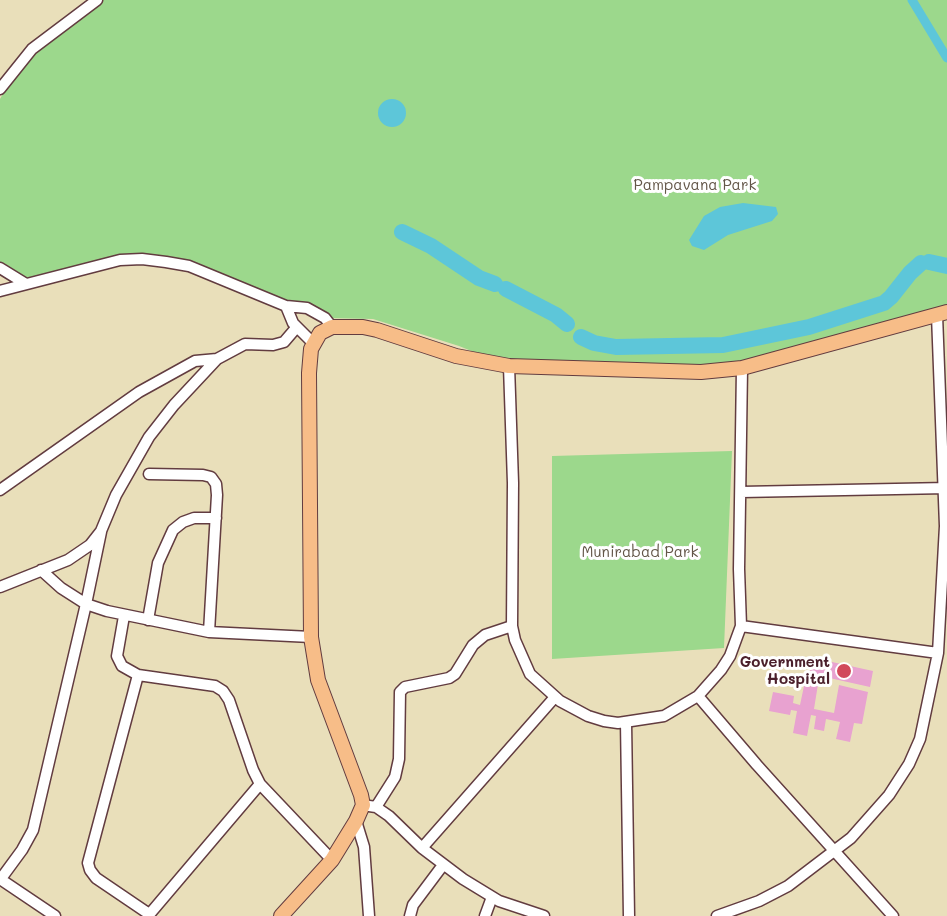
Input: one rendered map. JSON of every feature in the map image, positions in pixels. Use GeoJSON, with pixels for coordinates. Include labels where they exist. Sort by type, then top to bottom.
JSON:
{"type":"FeatureCollection","features":[{"type":"Feature","properties":{"kind":"main road"},"geometry":{"type":"LineString","coordinates":[[281,916],[332,860],[356,821],[369,806],[361,795],[318,680],[311,638],[309,373],[313,343],[320,333],[332,327],[376,330],[456,356],[509,366],[701,372],[742,368],[942,314]]}},
{"type":"Feature","properties":{"kind":"street"},"geometry":{"type":"LineString","coordinates":[[0,89],[32,49],[97,0]]}},
{"type":"Feature","properties":{"kind":"street"},"geometry":{"type":"LineString","coordinates":[[0,291],[120,260],[142,259],[189,266],[286,306],[308,308],[325,318],[332,327]]}},
{"type":"Feature","properties":{"kind":"street"},"geometry":{"type":"LineString","coordinates":[[0,268],[26,284]]}},
{"type":"Feature","properties":{"kind":"street"},"geometry":{"type":"LineString","coordinates":[[286,306],[296,328],[313,343]]}},
{"type":"Feature","properties":{"kind":"street"},"geometry":{"type":"LineString","coordinates":[[717,916],[759,901],[788,886],[851,838],[883,802],[909,764],[920,739],[938,653],[941,617],[946,488],[942,314]]}},
{"type":"Feature","properties":{"kind":"street"},"geometry":{"type":"LineString","coordinates":[[55,916],[0,879],[22,850],[33,830],[101,531],[116,495],[149,437],[174,405],[217,359],[244,344],[273,345],[284,342],[296,328]]}},
{"type":"Feature","properties":{"kind":"street"},"geometry":{"type":"LineString","coordinates":[[0,490],[150,386],[195,361],[217,359]]}},
{"type":"Feature","properties":{"kind":"street"},"geometry":{"type":"LineString","coordinates":[[509,366],[513,483],[512,626],[515,640],[527,669],[555,697],[572,709],[588,716],[604,721],[626,722],[664,716],[698,696],[730,656],[741,626],[739,569],[742,368]]}},
{"type":"Feature","properties":{"kind":"street"},"geometry":{"type":"LineString","coordinates":[[149,474],[203,474],[211,477],[216,484],[209,632]]}},
{"type":"Feature","properties":{"kind":"street"},"geometry":{"type":"LineString","coordinates":[[741,492],[946,488]]}},
{"type":"Feature","properties":{"kind":"street"},"geometry":{"type":"LineString","coordinates":[[148,620],[158,563],[174,530],[183,522],[194,518],[216,519]]}},
{"type":"Feature","properties":{"kind":"street"},"geometry":{"type":"LineString","coordinates":[[0,587],[76,555],[90,545],[101,531]]}},
{"type":"Feature","properties":{"kind":"street"},"geometry":{"type":"LineString","coordinates":[[41,570],[61,588],[86,604],[124,616],[209,632],[311,638]]}},
{"type":"Feature","properties":{"kind":"street"},"geometry":{"type":"LineString","coordinates":[[124,616],[117,656],[122,666],[138,675],[214,686],[223,691],[232,707],[260,784],[332,860]]}},
{"type":"Feature","properties":{"kind":"street"},"geometry":{"type":"LineString","coordinates":[[512,626],[485,634],[473,645],[455,674],[449,678],[405,687],[400,692],[399,759],[395,777],[369,806],[389,816],[443,865],[492,897],[544,916]]}},
{"type":"Feature","properties":{"kind":"street"},"geometry":{"type":"LineString","coordinates":[[741,626],[938,653]]}},
{"type":"Feature","properties":{"kind":"street"},"geometry":{"type":"LineString","coordinates":[[138,675],[88,863],[96,878],[149,915],[260,784]]}},
{"type":"Feature","properties":{"kind":"street"},"geometry":{"type":"LineString","coordinates":[[698,696],[893,916]]}},
{"type":"Feature","properties":{"kind":"street"},"geometry":{"type":"LineString","coordinates":[[422,848],[555,697]]}},
{"type":"Feature","properties":{"kind":"street"},"geometry":{"type":"LineString","coordinates":[[626,722],[628,916]]}},
{"type":"Feature","properties":{"kind":"street"},"geometry":{"type":"LineString","coordinates":[[356,821],[364,847],[369,916]]}},
{"type":"Feature","properties":{"kind":"street"},"geometry":{"type":"LineString","coordinates":[[410,916],[413,905],[443,865]]}},
{"type":"Feature","properties":{"kind":"street"},"geometry":{"type":"LineString","coordinates":[[485,916],[492,897]]}},
{"type":"Feature","properties":{"kind":"green space","name":"Pampavana Park"},"geometry":{"type":"Polygon","coordinates":[[[97,0],[947,0],[947,312],[742,368],[509,366],[459,346],[373,319],[325,318],[211,275],[142,259],[26,284],[0,266],[0,99],[20,63],[97,0]]]}},
{"type":"Feature","properties":{"kind":"green space","name":"Munirabad Park"},"geometry":{"type":"Polygon","coordinates":[[[732,451],[724,648],[552,659],[552,456],[732,451]]]}},
{"type":"Feature","properties":{"kind":"water"},"geometry":{"type":"Polygon","coordinates":[[[392,99],[402,103],[406,113],[402,123],[392,127],[382,123],[378,113],[382,103],[392,99]]]}},
{"type":"Feature","properties":{"kind":"water"},"geometry":{"type":"Polygon","coordinates":[[[743,203],[776,207],[778,214],[772,221],[728,235],[704,250],[692,246],[689,240],[704,216],[720,207],[743,203]]]}},
{"type":"Feature","properties":{"kind":"building"},"geometry":{"type":"Polygon","coordinates":[[[812,661],[827,664],[826,669],[830,670],[832,662],[873,671],[870,687],[825,677],[825,679],[819,678],[814,709],[834,713],[839,685],[868,692],[862,724],[854,723],[850,742],[836,739],[840,722],[826,719],[824,731],[814,729],[816,716],[811,715],[807,736],[793,733],[797,711],[791,710],[790,715],[769,711],[773,692],[794,696],[793,703],[800,705],[804,686],[810,687],[812,661]]]}},
{"type":"Feature","properties":{"kind":"waterway"},"geometry":{"type":"LineString","coordinates":[[912,0],[947,58]]}},
{"type":"Feature","properties":{"kind":"waterway"},"geometry":{"type":"LineString","coordinates":[[402,232],[431,246],[479,278],[495,284]]}},
{"type":"Feature","properties":{"kind":"waterway"},"geometry":{"type":"LineString","coordinates":[[929,262],[947,266]]}},
{"type":"Feature","properties":{"kind":"waterway"},"geometry":{"type":"LineString","coordinates":[[581,337],[594,343],[616,347],[723,345],[809,327],[884,303],[921,263]]}},
{"type":"Feature","properties":{"kind":"waterway"},"geometry":{"type":"LineString","coordinates":[[506,289],[556,315],[567,324]]}},
{"type":"Feature","properties":{"kind":"place","name":"Government Hospital"},"geometry":{"type":"Point","coordinates":[844,671]}}]}
